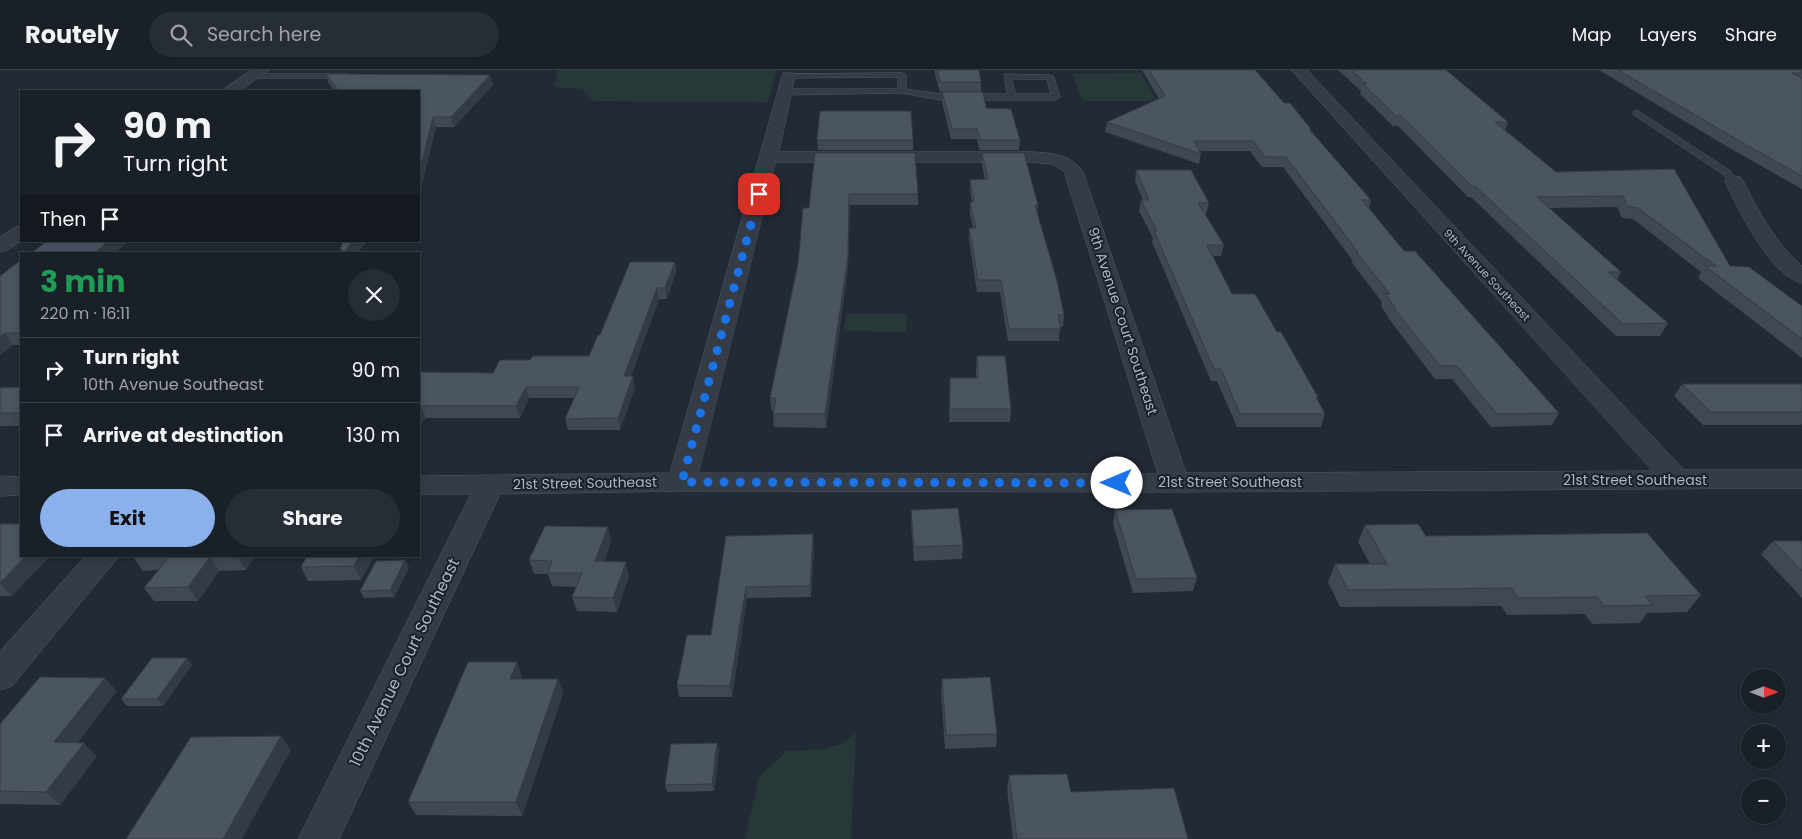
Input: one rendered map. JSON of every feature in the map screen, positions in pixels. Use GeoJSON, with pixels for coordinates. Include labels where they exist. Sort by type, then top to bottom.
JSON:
{"type":"FeatureCollection","features":[{"type":"Feature","properties":{"kind":"street","name":"9th Avenue Southeast"},"geometry":{"type":"LineString","coordinates":[[1299,70],[1676,479]]}},
{"type":"Feature","properties":{"kind":"street"},"geometry":{"type":"LineString","coordinates":[[232,90],[257,73]]}},
{"type":"Feature","properties":{"kind":"street"},"geometry":{"type":"LineString","coordinates":[[682,482],[769,156],[786,84]]}},
{"type":"Feature","properties":{"kind":"street","name":"9th Avenue Court Southeast"},"geometry":{"type":"LineString","coordinates":[[769,156],[1025,157],[1054,159],[1065,163],[1074,172],[1175,483]]}},
{"type":"Feature","properties":{"kind":"street"},"geometry":{"type":"LineString","coordinates":[[1734,181],[1766,241],[1802,277]]}},
{"type":"Feature","properties":{"kind":"street"},"geometry":{"type":"LineString","coordinates":[[0,246],[20,233]]}},
{"type":"Feature","properties":{"kind":"street","name":"21st Street Southeast"},"geometry":{"type":"LineString","coordinates":[[420,485],[682,482],[1175,483],[1802,479]]}},
{"type":"Feature","properties":{"kind":"street","name":"10th Avenue Court Southeast"},"geometry":{"type":"LineString","coordinates":[[318,839],[490,485]]}},
{"type":"Feature","properties":{"kind":"street"},"geometry":{"type":"LineString","coordinates":[[0,486],[20,486]]}},
{"type":"Feature","properties":{"kind":"street"},"geometry":{"type":"LineString","coordinates":[[0,676],[103,557]]}},
{"type":"Feature","properties":{"kind":"lane"},"geometry":{"type":"LineString","coordinates":[[257,73],[359,76]]}},
{"type":"Feature","properties":{"kind":"lane"},"geometry":{"type":"LineString","coordinates":[[786,84],[902,75],[902,91]]}},
{"type":"Feature","properties":{"kind":"lane"},"geometry":{"type":"LineString","coordinates":[[786,84],[902,91],[940,97],[1012,97],[1056,97],[1050,76],[1007,76],[1012,97]]}},
{"type":"Feature","properties":{"kind":"lane"},"geometry":{"type":"LineString","coordinates":[[1637,113],[1726,172],[1734,181]]}},
{"type":"Feature","properties":{"kind":"shaded area"},"geometry":{"type":"Polygon","coordinates":[[[558,70],[777,70],[768,102],[594,101],[582,89],[554,87],[558,70]]]}},
{"type":"Feature","properties":{"kind":"shaded area"},"geometry":{"type":"Polygon","coordinates":[[[1141,73],[1157,101],[1083,101],[1072,74],[1141,73]]]}},
{"type":"Feature","properties":{"kind":"shaded area"},"geometry":{"type":"Polygon","coordinates":[[[846,314],[907,314],[906,332],[844,331],[846,314]]]}},
{"type":"Feature","properties":{"kind":"shaded area"},"geometry":{"type":"Polygon","coordinates":[[[856,733],[851,839],[745,839],[759,777],[787,751],[823,749],[841,744],[856,733]]]}},
{"type":"Feature","properties":{"kind":"building"},"geometry":{"type":"Polygon","coordinates":[[[937,70],[979,70],[981,82],[940,82],[937,70]]]}},
{"type":"Feature","properties":{"kind":"building"},"geometry":{"type":"Polygon","coordinates":[[[1149,70],[1255,70],[1284,103],[1290,103],[1311,129],[1309,129],[1371,200],[1362,200],[1404,251],[1415,251],[1559,413],[1497,414],[1457,366],[1440,366],[1393,307],[1395,307],[1385,294],[1390,294],[1356,252],[1358,252],[1286,157],[1265,157],[1253,141],[1194,141],[1201,154],[1107,122],[1165,96],[1149,70]]]}},
{"type":"Feature","properties":{"kind":"building"},"geometry":{"type":"Polygon","coordinates":[[[1351,70],[1446,70],[1508,122],[1495,122],[1556,172],[1674,169],[1730,266],[1749,267],[1802,306],[1802,339],[1705,266],[1716,266],[1638,208],[1627,206],[1623,196],[1537,197],[1621,272],[1608,272],[1668,323],[1623,324],[1475,186],[1472,186],[1401,116],[1396,116],[1363,84],[1367,84],[1351,70]]]}},
{"type":"Feature","properties":{"kind":"building"},"geometry":{"type":"Polygon","coordinates":[[[1618,70],[1802,70],[1802,73],[1792,73],[1802,78],[1802,176],[1738,140],[1618,70]]]}},
{"type":"Feature","properties":{"kind":"building"},"geometry":{"type":"Polygon","coordinates":[[[326,74],[490,75],[451,117],[433,117],[420,170],[420,90],[338,90],[326,74]]]}},
{"type":"Feature","properties":{"kind":"building"},"geometry":{"type":"Polygon","coordinates":[[[942,92],[983,92],[986,108],[1011,109],[1020,140],[980,140],[977,129],[952,129],[942,92]]]}},
{"type":"Feature","properties":{"kind":"building"},"geometry":{"type":"Polygon","coordinates":[[[820,111],[911,111],[913,140],[817,140],[820,111]]]}},
{"type":"Feature","properties":{"kind":"building"},"geometry":{"type":"Polygon","coordinates":[[[815,153],[915,153],[918,194],[849,194],[848,256],[825,414],[773,414],[776,398],[770,398],[798,264],[803,208],[809,208],[815,153]]]}},
{"type":"Feature","properties":{"kind":"building"},"geometry":{"type":"Polygon","coordinates":[[[982,153],[1024,153],[1038,205],[1035,205],[1057,281],[1064,315],[1058,315],[1061,329],[1009,329],[1001,280],[978,280],[969,228],[976,228],[970,203],[974,201],[970,180],[988,179],[982,153]]]}},
{"type":"Feature","properties":{"kind":"building"},"geometry":{"type":"Polygon","coordinates":[[[1136,170],[1191,170],[1209,203],[1198,203],[1224,245],[1207,245],[1232,294],[1255,294],[1277,332],[1281,332],[1318,397],[1316,397],[1325,414],[1240,414],[1221,369],[1214,369],[1154,231],[1157,231],[1141,200],[1149,200],[1136,170]]]}},
{"type":"Feature","properties":{"kind":"building"},"geometry":{"type":"Polygon","coordinates":[[[46,242],[108,242],[95,252],[33,252],[46,242]]]}},
{"type":"Feature","properties":{"kind":"building"},"geometry":{"type":"Polygon","coordinates":[[[343,242],[352,242],[345,252],[340,249],[343,242]]]}},
{"type":"Feature","properties":{"kind":"building"},"geometry":{"type":"Polygon","coordinates":[[[20,261],[20,333],[5,333],[0,337],[0,276],[20,261]]]}},
{"type":"Feature","properties":{"kind":"building"},"geometry":{"type":"Polygon","coordinates":[[[630,262],[675,262],[665,288],[657,288],[624,376],[633,376],[618,418],[565,419],[579,387],[526,387],[516,406],[421,406],[420,408],[420,372],[493,373],[500,360],[530,360],[533,356],[589,356],[598,335],[600,335],[630,262]]]}},
{"type":"Feature","properties":{"kind":"building"},"geometry":{"type":"Polygon","coordinates":[[[977,356],[1005,356],[1011,409],[950,409],[950,378],[978,378],[977,356]]]}},
{"type":"Feature","properties":{"kind":"building"},"geometry":{"type":"Polygon","coordinates":[[[1682,384],[1802,384],[1802,412],[1711,412],[1682,384]]]}},
{"type":"Feature","properties":{"kind":"building"},"geometry":{"type":"Polygon","coordinates":[[[20,387],[20,413],[0,413],[0,388],[20,387]]]}},
{"type":"Feature","properties":{"kind":"building"},"geometry":{"type":"Polygon","coordinates":[[[958,508],[963,545],[914,547],[911,510],[958,508]]]}},
{"type":"Feature","properties":{"kind":"building"},"geometry":{"type":"Polygon","coordinates":[[[1172,509],[1197,578],[1136,579],[1115,510],[1172,509]]]}},
{"type":"Feature","properties":{"kind":"building"},"geometry":{"type":"Polygon","coordinates":[[[0,524],[20,524],[20,557],[25,557],[0,583],[0,524]]]}},
{"type":"Feature","properties":{"kind":"building"},"geometry":{"type":"Polygon","coordinates":[[[1418,524],[1426,536],[1647,533],[1701,595],[1645,596],[1653,605],[1604,606],[1597,597],[1518,598],[1512,588],[1348,590],[1335,564],[1387,564],[1365,525],[1418,524]]]}},
{"type":"Feature","properties":{"kind":"building"},"geometry":{"type":"Polygon","coordinates":[[[545,526],[608,527],[595,561],[626,562],[613,598],[572,597],[582,573],[548,573],[552,561],[529,560],[545,526]]]}},
{"type":"Feature","properties":{"kind":"building"},"geometry":{"type":"Polygon","coordinates":[[[813,534],[810,586],[746,587],[730,686],[677,685],[687,635],[711,635],[726,536],[813,534]]]}},
{"type":"Feature","properties":{"kind":"building"},"geometry":{"type":"Polygon","coordinates":[[[1773,541],[1802,541],[1802,571],[1773,541]]]}},
{"type":"Feature","properties":{"kind":"building"},"geometry":{"type":"Polygon","coordinates":[[[169,557],[210,557],[188,587],[144,588],[169,557]]]}},
{"type":"Feature","properties":{"kind":"building"},"geometry":{"type":"Polygon","coordinates":[[[306,557],[358,557],[354,566],[301,567],[306,557]]]}},
{"type":"Feature","properties":{"kind":"building"},"geometry":{"type":"Polygon","coordinates":[[[405,560],[390,590],[360,591],[376,561],[405,560]]]}},
{"type":"Feature","properties":{"kind":"building"},"geometry":{"type":"Polygon","coordinates":[[[152,658],[187,658],[157,699],[121,699],[152,658]]]}},
{"type":"Feature","properties":{"kind":"building"},"geometry":{"type":"Polygon","coordinates":[[[468,662],[517,662],[510,679],[558,679],[516,802],[408,802],[468,662]]]}},
{"type":"Feature","properties":{"kind":"building"},"geometry":{"type":"Polygon","coordinates":[[[40,677],[105,678],[54,742],[84,743],[46,792],[0,791],[0,724],[40,677]]]}},
{"type":"Feature","properties":{"kind":"building"},"geometry":{"type":"Polygon","coordinates":[[[990,677],[997,734],[946,735],[942,679],[990,677]]]}},
{"type":"Feature","properties":{"kind":"building"},"geometry":{"type":"Polygon","coordinates":[[[281,736],[223,839],[126,839],[191,737],[281,736]]]}},
{"type":"Feature","properties":{"kind":"building"},"geometry":{"type":"Polygon","coordinates":[[[717,743],[712,784],[665,785],[671,744],[717,743]]]}},
{"type":"Feature","properties":{"kind":"building"},"geometry":{"type":"Polygon","coordinates":[[[1067,774],[1071,792],[1174,788],[1188,839],[1017,839],[1009,775],[1067,774]]]}},
{"type":"Feature","properties":{"kind":"route"},"geometry":{"type":"LineString","coordinates":[[759,194],[682,482],[1117,483]]}}]}
